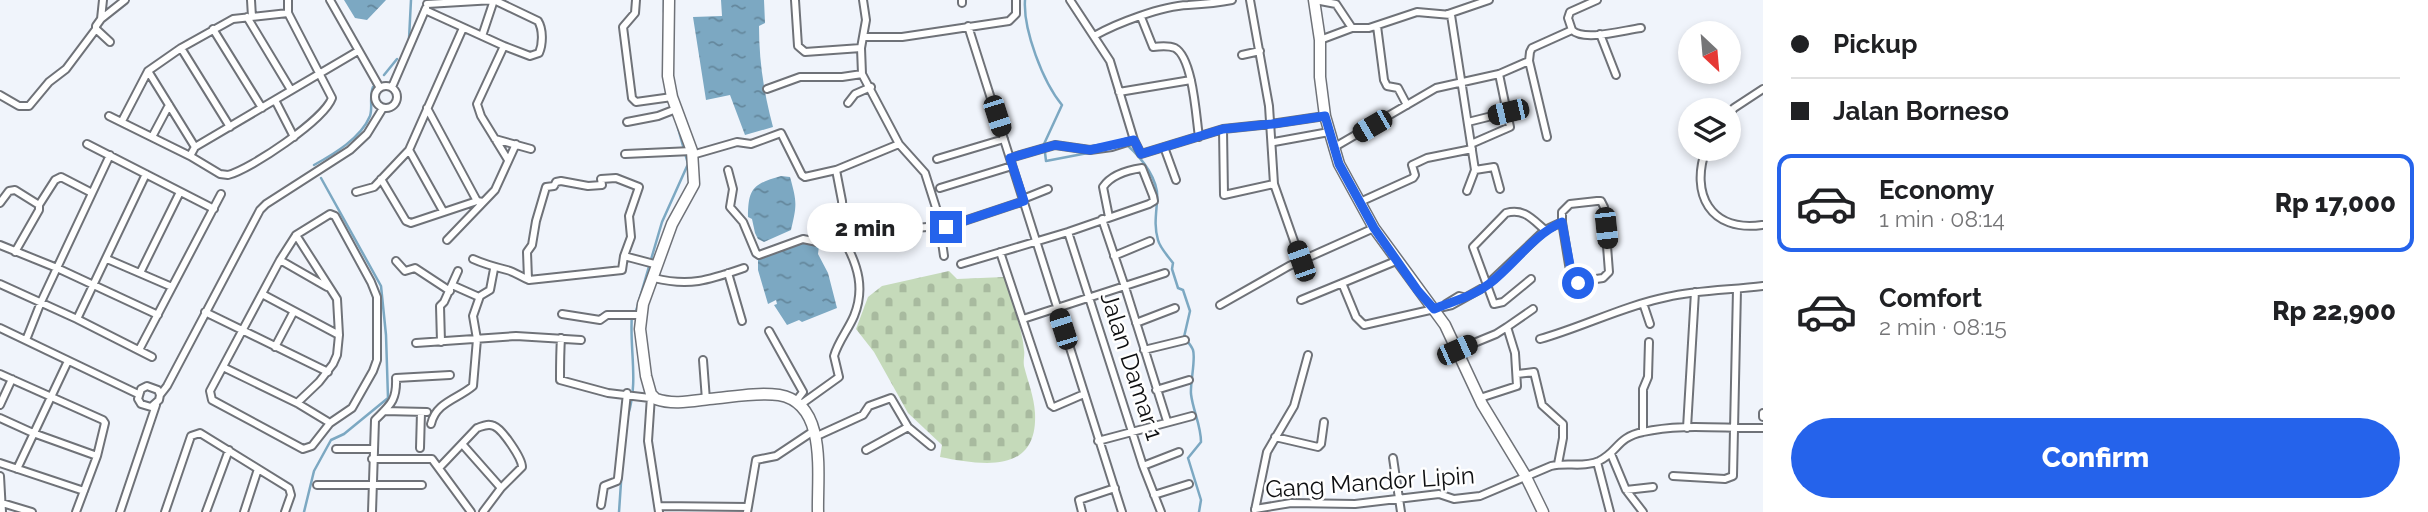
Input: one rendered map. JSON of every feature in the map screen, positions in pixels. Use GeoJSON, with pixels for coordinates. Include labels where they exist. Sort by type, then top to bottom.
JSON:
{"type":"FeatureCollection","features":[{"type":"Feature","properties":{"kind":"street"},"geometry":{"type":"LineString","coordinates":[[101,19],[103,0]]}},
{"type":"Feature","properties":{"kind":"street"},"geometry":{"type":"LineString","coordinates":[[0,95],[19,107],[29,106],[49,82],[66,69],[101,19],[125,0]]}},
{"type":"Feature","properties":{"kind":"street"},"geometry":{"type":"LineString","coordinates":[[251,0],[249,17],[291,90]]}},
{"type":"Feature","properties":{"kind":"street"},"geometry":{"type":"LineString","coordinates":[[109,116],[220,174],[228,175],[294,137],[330,104],[332,98],[288,13],[288,0]]}},
{"type":"Feature","properties":{"kind":"street"},"geometry":{"type":"LineString","coordinates":[[330,0],[380,88]]}},
{"type":"Feature","properties":{"kind":"street"},"geometry":{"type":"LineString","coordinates":[[494,0],[538,21],[541,27],[541,48],[535,55],[530,56],[503,46],[463,28],[426,5],[494,0]]}},
{"type":"Feature","properties":{"kind":"street"},"geometry":{"type":"LineString","coordinates":[[482,36],[494,0]]}},
{"type":"Feature","properties":{"kind":"street"},"geometry":{"type":"LineString","coordinates":[[636,0],[635,13],[623,27],[632,98],[636,102],[668,97]]}},
{"type":"Feature","properties":{"kind":"street"},"geometry":{"type":"LineString","coordinates":[[670,0],[668,97],[688,152],[694,184],[679,208],[654,278],[635,314],[651,396],[648,441],[658,509],[747,510],[757,460],[776,456],[816,433],[863,415],[869,406],[891,398],[908,427],[930,446]]}},
{"type":"Feature","properties":{"kind":"street"},"geometry":{"type":"LineString","coordinates":[[795,0],[800,51],[861,48]]}},
{"type":"Feature","properties":{"kind":"street"},"geometry":{"type":"LineString","coordinates":[[863,0],[866,20],[861,48],[862,74],[899,144],[925,173],[943,227],[944,256]]}},
{"type":"Feature","properties":{"kind":"street"},"geometry":{"type":"LineString","coordinates":[[864,37],[902,37],[1012,20],[1016,14],[1016,0]]}},
{"type":"Feature","properties":{"kind":"street"},"geometry":{"type":"LineString","coordinates":[[1070,0],[1110,61],[1134,140],[1141,154],[1223,129],[1325,116]]}},
{"type":"Feature","properties":{"kind":"street"},"geometry":{"type":"LineString","coordinates":[[1094,36],[1119,23],[1173,7],[1211,5],[1232,0]]}},
{"type":"Feature","properties":{"kind":"street"},"geometry":{"type":"LineString","coordinates":[[1250,0],[1272,124],[1274,184],[1301,261]]}},
{"type":"Feature","properties":{"kind":"street"},"geometry":{"type":"LineString","coordinates":[[1352,29],[1336,4],[1314,0],[1320,40],[1320,77],[1325,116],[1339,164],[1374,228],[1434,309],[1543,512]]}},
{"type":"Feature","properties":{"kind":"street"},"geometry":{"type":"LineString","coordinates":[[1320,40],[1352,29],[1377,26],[1417,12],[1447,14],[1489,0]]}},
{"type":"Feature","properties":{"kind":"street"},"geometry":{"type":"LineString","coordinates":[[1597,0],[1570,12],[1568,18],[1572,30],[1582,36],[1641,28]]}},
{"type":"Feature","properties":{"kind":"street"},"geometry":{"type":"LineString","coordinates":[[391,87],[426,5]]}},
{"type":"Feature","properties":{"kind":"street"},"geometry":{"type":"LineString","coordinates":[[122,121],[148,71],[181,48],[233,19],[288,13]]}},
{"type":"Feature","properties":{"kind":"street"},"geometry":{"type":"LineString","coordinates":[[1447,14],[1451,15],[1454,24],[1475,170],[1467,191]]}},
{"type":"Feature","properties":{"kind":"street"},"geometry":{"type":"LineString","coordinates":[[1141,17],[1153,47],[1171,47],[1180,52],[1191,80],[1199,137]]}},
{"type":"Feature","properties":{"kind":"street"},"geometry":{"type":"LineString","coordinates":[[968,26],[1122,512]]}},
{"type":"Feature","properties":{"kind":"street"},"geometry":{"type":"LineString","coordinates":[[1377,26],[1384,80],[1387,86],[1398,88],[1407,105]]}},
{"type":"Feature","properties":{"kind":"street"},"geometry":{"type":"LineString","coordinates":[[356,192],[371,189],[409,150],[463,28]]}},
{"type":"Feature","properties":{"kind":"street"},"geometry":{"type":"LineString","coordinates":[[96,29],[110,42]]}},
{"type":"Feature","properties":{"kind":"street"},"geometry":{"type":"LineString","coordinates":[[213,29],[262,108]]}},
{"type":"Feature","properties":{"kind":"street"},"geometry":{"type":"LineString","coordinates":[[1547,137],[1530,52],[1532,48],[1572,30]]}},
{"type":"Feature","properties":{"kind":"street"},"geometry":{"type":"LineString","coordinates":[[1600,34],[1616,75]]}},
{"type":"Feature","properties":{"kind":"street"},"geometry":{"type":"LineString","coordinates":[[503,46],[477,104],[481,116],[508,160]]}},
{"type":"Feature","properties":{"kind":"street"},"geometry":{"type":"LineString","coordinates":[[181,48],[230,127]]}},
{"type":"Feature","properties":{"kind":"street"},"geometry":{"type":"LineString","coordinates":[[190,156],[195,148],[358,51]]}},
{"type":"Feature","properties":{"kind":"street"},"geometry":{"type":"LineString","coordinates":[[1242,55],[1260,51]]}},
{"type":"Feature","properties":{"kind":"street"},"geometry":{"type":"LineString","coordinates":[[1333,148],[1436,88],[1499,74],[1530,61]]}},
{"type":"Feature","properties":{"kind":"street"},"geometry":{"type":"LineString","coordinates":[[148,71],[195,148]]}},
{"type":"Feature","properties":{"kind":"street"},"geometry":{"type":"LineString","coordinates":[[767,89],[800,77],[862,74]]}},
{"type":"Feature","properties":{"kind":"street"},"geometry":{"type":"LineString","coordinates":[[1360,202],[1413,178],[1415,175],[1412,165],[1471,146],[1507,130],[1511,124],[1499,74]]}},
{"type":"Feature","properties":{"kind":"street"},"geometry":{"type":"LineString","coordinates":[[1119,92],[1191,80]]}},
{"type":"Feature","properties":{"kind":"street"},"geometry":{"type":"LineString","coordinates":[[391,87],[398,96],[397,101],[394,106],[383,108],[375,99],[376,93],[380,88],[391,87]]}},
{"type":"Feature","properties":{"kind":"street"},"geometry":{"type":"LineString","coordinates":[[848,103],[855,94],[871,87]]}},
{"type":"Feature","properties":{"kind":"street"},"geometry":{"type":"LineString","coordinates":[[1741,103],[1763,89]]}},
{"type":"Feature","properties":{"kind":"street"},"geometry":{"type":"LineString","coordinates":[[275,100],[294,137]]}},
{"type":"Feature","properties":{"kind":"street"},"geometry":{"type":"LineString","coordinates":[[152,137],[169,105]]}},
{"type":"Feature","properties":{"kind":"street"},"geometry":{"type":"LineString","coordinates":[[120,512],[160,395],[260,210],[350,150],[367,134],[383,108]]}},
{"type":"Feature","properties":{"kind":"street"},"geometry":{"type":"LineString","coordinates":[[427,108],[480,201]]}},
{"type":"Feature","properties":{"kind":"street"},"geometry":{"type":"LineString","coordinates":[[627,122],[673,110]]}},
{"type":"Feature","properties":{"kind":"street"},"geometry":{"type":"LineString","coordinates":[[1468,122],[1508,112]]}},
{"type":"Feature","properties":{"kind":"street"},"geometry":{"type":"LineString","coordinates":[[1223,129],[1224,195],[1274,184]]}},
{"type":"Feature","properties":{"kind":"street"},"geometry":{"type":"LineString","coordinates":[[1274,142],[1329,132]]}},
{"type":"Feature","properties":{"kind":"street"},"geometry":{"type":"LineString","coordinates":[[625,154],[688,152],[737,142],[751,144],[779,133],[783,135],[805,177],[836,170],[899,144]]}},
{"type":"Feature","properties":{"kind":"street"},"geometry":{"type":"LineString","coordinates":[[495,139],[531,149]]}},
{"type":"Feature","properties":{"kind":"street"},"geometry":{"type":"LineString","coordinates":[[937,159],[1004,139]]}},
{"type":"Feature","properties":{"kind":"street"},"geometry":{"type":"LineString","coordinates":[[940,188],[1045,147],[1061,145],[1090,150],[1134,140]]}},
{"type":"Feature","properties":{"kind":"street"},"geometry":{"type":"LineString","coordinates":[[87,144],[214,209]]}},
{"type":"Feature","properties":{"kind":"street"},"geometry":{"type":"LineString","coordinates":[[447,240],[480,201],[495,190],[516,144]]}},
{"type":"Feature","properties":{"kind":"street"},"geometry":{"type":"LineString","coordinates":[[1164,147],[1176,180]]}},
{"type":"Feature","properties":{"kind":"street"},"geometry":{"type":"LineString","coordinates":[[409,150],[443,211]]}},
{"type":"Feature","properties":{"kind":"street"},"geometry":{"type":"LineString","coordinates":[[26,340],[110,155]]}},
{"type":"Feature","properties":{"kind":"street"},"geometry":{"type":"LineString","coordinates":[[1703,161],[1700,190],[1704,201],[1719,217],[1734,224],[1748,227],[1762,225],[1763,236]]}},
{"type":"Feature","properties":{"kind":"street"},"geometry":{"type":"LineString","coordinates":[[1475,170],[1494,167],[1500,189]]}},
{"type":"Feature","properties":{"kind":"street"},"geometry":{"type":"LineString","coordinates":[[961,264],[1068,232],[1105,218],[1154,201],[1145,171],[1142,169],[1117,175],[1105,183],[1105,218],[1114,256],[1167,421]]}},
{"type":"Feature","properties":{"kind":"street"},"geometry":{"type":"LineString","coordinates":[[727,170],[733,189],[730,207],[742,220],[756,253],[759,254],[803,239],[822,243],[845,242],[890,231],[943,227],[1048,189]]}},
{"type":"Feature","properties":{"kind":"street"},"geometry":{"type":"LineString","coordinates":[[798,403],[839,377],[834,356],[854,314],[859,296],[859,273],[845,242],[842,201],[836,170]]}},
{"type":"Feature","properties":{"kind":"street"},"geometry":{"type":"LineString","coordinates":[[77,319],[146,174]]}},
{"type":"Feature","properties":{"kind":"street"},"geometry":{"type":"LineString","coordinates":[[15,252],[39,210],[38,205],[55,180],[61,177],[92,193]]}},
{"type":"Feature","properties":{"kind":"street"},"geometry":{"type":"LineString","coordinates":[[472,259],[528,279],[622,270],[631,237],[629,216],[639,187],[616,178],[601,179],[602,185],[595,187],[556,181],[554,187],[546,187],[532,245],[527,252],[528,279]]}},
{"type":"Feature","properties":{"kind":"street"},"geometry":{"type":"LineString","coordinates":[[381,179],[406,221],[415,222],[480,201]]}},
{"type":"Feature","properties":{"kind":"street"},"geometry":{"type":"LineString","coordinates":[[0,203],[9,191],[15,190],[38,205]]}},
{"type":"Feature","properties":{"kind":"street"},"geometry":{"type":"LineString","coordinates":[[140,273],[180,192]]}},
{"type":"Feature","properties":{"kind":"street"},"geometry":{"type":"LineString","coordinates":[[139,350],[221,194]]}},
{"type":"Feature","properties":{"kind":"street"},"geometry":{"type":"LineString","coordinates":[[1601,201],[1610,268],[1607,275],[1578,283],[1573,280],[1562,222],[1562,212],[1566,206],[1601,201]]}},
{"type":"Feature","properties":{"kind":"street"},"geometry":{"type":"LineString","coordinates":[[1531,279],[1498,304],[1494,304],[1473,247],[1490,228],[1511,211],[1524,212],[1545,230]]}},
{"type":"Feature","properties":{"kind":"street"},"geometry":{"type":"LineString","coordinates":[[332,214],[377,297],[376,366],[352,408],[330,423],[312,446],[303,449],[212,400],[210,391],[296,235],[332,214]]}},
{"type":"Feature","properties":{"kind":"street"},"geometry":{"type":"LineString","coordinates":[[1342,283],[1356,317],[1364,325],[1446,304],[1452,305],[1486,286],[1545,230],[1562,222]]}},
{"type":"Feature","properties":{"kind":"street"},"geometry":{"type":"LineString","coordinates":[[1220,305],[1301,261],[1374,228]]}},
{"type":"Feature","properties":{"kind":"street","name":"Jalan Damar 1"},"geometry":{"type":"LineString","coordinates":[[1068,232],[1143,466],[1161,512]]}},
{"type":"Feature","properties":{"kind":"street"},"geometry":{"type":"LineString","coordinates":[[296,235],[337,299],[339,335],[337,355],[328,372],[297,403]]}},
{"type":"Feature","properties":{"kind":"street"},"geometry":{"type":"LineString","coordinates":[[1114,256],[1150,241]]}},
{"type":"Feature","properties":{"kind":"street"},"geometry":{"type":"LineString","coordinates":[[0,245],[158,315]]}},
{"type":"Feature","properties":{"kind":"street"},"geometry":{"type":"LineString","coordinates":[[1000,252],[1051,405],[1054,407],[1084,394]]}},
{"type":"Feature","properties":{"kind":"street"},"geometry":{"type":"LineString","coordinates":[[624,256],[658,265]]}},
{"type":"Feature","properties":{"kind":"street"},"geometry":{"type":"LineString","coordinates":[[107,258],[172,287]]}},
{"type":"Feature","properties":{"kind":"street"},"geometry":{"type":"LineString","coordinates":[[280,260],[330,289]]}},
{"type":"Feature","properties":{"kind":"street"},"geometry":{"type":"LineString","coordinates":[[396,261],[405,271],[416,268],[451,288],[479,297]]}},
{"type":"Feature","properties":{"kind":"street"},"geometry":{"type":"LineString","coordinates":[[1301,300],[1396,261]]}},
{"type":"Feature","properties":{"kind":"street"},"geometry":{"type":"LineString","coordinates":[[431,424],[432,418],[445,403],[473,386],[477,339],[473,316],[479,297],[490,290],[495,268]]}},
{"type":"Feature","properties":{"kind":"street"},"geometry":{"type":"LineString","coordinates":[[654,278],[671,282],[702,282],[744,268]]}},
{"type":"Feature","properties":{"kind":"street"},"geometry":{"type":"LineString","coordinates":[[441,342],[440,309],[458,271]]}},
{"type":"Feature","properties":{"kind":"street"},"geometry":{"type":"LineString","coordinates":[[1023,319],[1165,272]]}},
{"type":"Feature","properties":{"kind":"street"},"geometry":{"type":"LineString","coordinates":[[729,273],[743,321]]}},
{"type":"Feature","properties":{"kind":"street"},"geometry":{"type":"LineString","coordinates":[[0,284],[152,357]]}},
{"type":"Feature","properties":{"kind":"street"},"geometry":{"type":"LineString","coordinates":[[1540,339],[1643,303],[1695,292],[1763,286]]}},
{"type":"Feature","properties":{"kind":"street"},"geometry":{"type":"LineString","coordinates":[[1673,476],[1730,479],[1732,476],[1737,289]]}},
{"type":"Feature","properties":{"kind":"street"},"geometry":{"type":"LineString","coordinates":[[1688,428],[1695,292]]}},
{"type":"Feature","properties":{"kind":"street"},"geometry":{"type":"LineString","coordinates":[[262,294],[339,335]]}},
{"type":"Feature","properties":{"kind":"street"},"geometry":{"type":"LineString","coordinates":[[1643,303],[1650,324]]}},
{"type":"Feature","properties":{"kind":"street"},"geometry":{"type":"LineString","coordinates":[[1136,323],[1175,308]]}},
{"type":"Feature","properties":{"kind":"street"},"geometry":{"type":"LineString","coordinates":[[1457,350],[1496,334],[1533,309]]}},
{"type":"Feature","properties":{"kind":"street"},"geometry":{"type":"LineString","coordinates":[[275,347],[293,311]]}},
{"type":"Feature","properties":{"kind":"street"},"geometry":{"type":"LineString","coordinates":[[205,312],[328,372]]}},
{"type":"Feature","properties":{"kind":"street"},"geometry":{"type":"LineString","coordinates":[[562,314],[600,320],[607,315],[635,314]]}},
{"type":"Feature","properties":{"kind":"street"},"geometry":{"type":"LineString","coordinates":[[1480,398],[1517,386],[1515,353],[1507,327]]}},
{"type":"Feature","properties":{"kind":"street"},"geometry":{"type":"LineString","coordinates":[[0,328],[138,394]]}},
{"type":"Feature","properties":{"kind":"street"},"geometry":{"type":"LineString","coordinates":[[769,331],[803,391],[798,403]]}},
{"type":"Feature","properties":{"kind":"street"},"geometry":{"type":"LineString","coordinates":[[416,343],[516,335],[581,340]]}},
{"type":"Feature","properties":{"kind":"street"},"geometry":{"type":"LineString","coordinates":[[561,338],[560,380],[608,393],[651,396],[662,401],[706,400],[761,394],[782,396],[798,403],[816,433],[818,512]]}},
{"type":"Feature","properties":{"kind":"street"},"geometry":{"type":"LineString","coordinates":[[1144,349],[1185,340]]}},
{"type":"Feature","properties":{"kind":"street"},"geometry":{"type":"LineString","coordinates":[[1643,432],[1643,390],[1648,377],[1649,342]]}},
{"type":"Feature","properties":{"kind":"street"},"geometry":{"type":"LineString","coordinates":[[1255,510],[1267,452],[1294,405],[1308,355]]}},
{"type":"Feature","properties":{"kind":"street"},"geometry":{"type":"LineString","coordinates":[[702,360],[706,400]]}},
{"type":"Feature","properties":{"kind":"street"},"geometry":{"type":"LineString","coordinates":[[17,470],[68,361]]}},
{"type":"Feature","properties":{"kind":"street"},"geometry":{"type":"LineString","coordinates":[[223,367],[297,403],[330,423]]}},
{"type":"Feature","properties":{"kind":"street"},"geometry":{"type":"LineString","coordinates":[[1517,374],[1534,372],[1542,405],[1563,424],[1558,464]]}},
{"type":"Feature","properties":{"kind":"street"},"geometry":{"type":"LineString","coordinates":[[0,374],[103,420],[105,428],[97,456],[76,512]]}},
{"type":"Feature","properties":{"kind":"street"},"geometry":{"type":"LineString","coordinates":[[372,512],[375,420],[397,393],[396,378],[450,375]]}},
{"type":"Feature","properties":{"kind":"street"},"geometry":{"type":"LineString","coordinates":[[0,405],[12,379]]}},
{"type":"Feature","properties":{"kind":"street"},"geometry":{"type":"LineString","coordinates":[[1156,390],[1189,380]]}},
{"type":"Feature","properties":{"kind":"street"},"geometry":{"type":"LineString","coordinates":[[156,405],[151,407],[141,404],[138,394],[141,388],[153,386],[160,395]]}},
{"type":"Feature","properties":{"kind":"street"},"geometry":{"type":"LineString","coordinates":[[601,505],[604,486],[617,481],[618,478],[631,394]]}},
{"type":"Feature","properties":{"kind":"street"},"geometry":{"type":"LineString","coordinates":[[384,411],[424,412],[420,448]]}},
{"type":"Feature","properties":{"kind":"street"},"geometry":{"type":"LineString","coordinates":[[1098,442],[1192,416]]}},
{"type":"Feature","properties":{"kind":"street"},"geometry":{"type":"LineString","coordinates":[[0,418],[97,456]]}},
{"type":"Feature","properties":{"kind":"street"},"geometry":{"type":"LineString","coordinates":[[1275,437],[1318,447],[1321,444],[1324,422]]}},
{"type":"Feature","properties":{"kind":"street"},"geometry":{"type":"LineString","coordinates":[[439,468],[477,428],[486,425],[497,427],[522,462],[522,467],[501,488],[483,512]]}},
{"type":"Feature","properties":{"kind":"street"},"geometry":{"type":"LineString","coordinates":[[866,450],[908,427]]}},
{"type":"Feature","properties":{"kind":"street"},"geometry":{"type":"LineString","coordinates":[[1610,512],[1597,462],[1611,454],[1624,438],[1643,432],[1688,428],[1763,428]]}},
{"type":"Feature","properties":{"kind":"street"},"geometry":{"type":"LineString","coordinates":[[165,512],[191,436],[200,433],[289,488],[291,495],[285,512]]}},
{"type":"Feature","properties":{"kind":"street"},"geometry":{"type":"LineString","coordinates":[[463,444],[501,488]]}},
{"type":"Feature","properties":{"kind":"street"},"geometry":{"type":"LineString","coordinates":[[336,449],[373,449]]}},
{"type":"Feature","properties":{"kind":"street"},"geometry":{"type":"LineString","coordinates":[[206,512],[229,450]]}},
{"type":"Feature","properties":{"kind":"street"},"geometry":{"type":"LineString","coordinates":[[1143,466],[1179,452]]}},
{"type":"Feature","properties":{"kind":"street"},"geometry":{"type":"LineString","coordinates":[[1611,454],[1626,490],[1643,512]]}},
{"type":"Feature","properties":{"kind":"street"},"geometry":{"type":"LineString","coordinates":[[1393,458],[1401,512]]}},
{"type":"Feature","properties":{"kind":"street"},"geometry":{"type":"LineString","coordinates":[[372,459],[432,459],[471,512]]}},
{"type":"Feature","properties":{"kind":"street","name":"Gang Mandor Lipin"},"geometry":{"type":"LineString","coordinates":[[1255,510],[1291,503],[1355,504],[1439,494],[1454,499],[1480,496],[1495,492],[1525,475],[1558,464],[1580,466],[1597,462]]}},
{"type":"Feature","properties":{"kind":"street"},"geometry":{"type":"LineString","coordinates":[[0,463],[84,491]]}},
{"type":"Feature","properties":{"kind":"street"},"geometry":{"type":"LineString","coordinates":[[243,512],[258,469]]}},
{"type":"Feature","properties":{"kind":"street"},"geometry":{"type":"LineString","coordinates":[[0,476],[2,512]]}},
{"type":"Feature","properties":{"kind":"street"},"geometry":{"type":"LineString","coordinates":[[1154,495],[1189,484]]}},
{"type":"Feature","properties":{"kind":"street"},"geometry":{"type":"LineString","coordinates":[[317,485],[422,485]]}},
{"type":"Feature","properties":{"kind":"street"},"geometry":{"type":"LineString","coordinates":[[1626,490],[1653,487]]}},
{"type":"Feature","properties":{"kind":"street"},"geometry":{"type":"LineString","coordinates":[[1082,512],[1079,500],[1115,488]]}},
{"type":"Feature","properties":{"kind":"street"},"geometry":{"type":"LineString","coordinates":[[2,503],[32,512]]}},
{"type":"Feature","properties":{"kind":"green space"},"geometry":{"type":"Polygon","coordinates":[[[949,271],[957,279],[1004,277],[1019,322],[1024,366],[1035,413],[1034,433],[1027,447],[1017,456],[1004,461],[973,462],[940,457],[942,445],[908,413],[874,352],[856,329],[868,297],[882,286],[949,271]]]}},
{"type":"Feature","properties":{"kind":"water"},"geometry":{"type":"Polygon","coordinates":[[[344,0],[386,0],[367,20],[355,18],[344,0]]]}},
{"type":"Feature","properties":{"kind":"water"},"geometry":{"type":"Polygon","coordinates":[[[721,0],[764,0],[765,23],[759,26],[760,52],[773,127],[745,135],[730,95],[706,100],[693,17],[722,16],[721,0]]]}},
{"type":"Feature","properties":{"kind":"water"},"geometry":{"type":"Polygon","coordinates":[[[781,176],[790,177],[794,192],[795,209],[791,230],[764,242],[758,239],[752,219],[748,217],[749,199],[754,188],[781,176]]]}},
{"type":"Feature","properties":{"kind":"water"},"geometry":{"type":"Polygon","coordinates":[[[805,241],[819,246],[818,254],[828,273],[837,308],[787,325],[774,305],[777,304],[776,300],[768,304],[758,270],[758,257],[805,241]]]}},
{"type":"Feature","properties":{"kind":"waterway"},"geometry":{"type":"LineString","coordinates":[[409,39],[411,0]]}},
{"type":"Feature","properties":{"kind":"waterway"},"geometry":{"type":"LineString","coordinates":[[664,0],[664,12]]}},
{"type":"Feature","properties":{"kind":"waterway"},"geometry":{"type":"LineString","coordinates":[[1025,0],[1027,26],[1036,55],[1048,83],[1062,105],[1044,144],[1046,161],[1093,152]]}},
{"type":"Feature","properties":{"kind":"waterway"},"geometry":{"type":"LineString","coordinates":[[384,75],[397,59]]}},
{"type":"Feature","properties":{"kind":"waterway"},"geometry":{"type":"LineString","coordinates":[[314,165],[354,138],[366,124],[370,116],[373,87]]}},
{"type":"Feature","properties":{"kind":"waterway"},"geometry":{"type":"LineString","coordinates":[[628,415],[633,390],[632,313],[636,311],[662,222],[688,164],[678,128]]}},
{"type":"Feature","properties":{"kind":"waterway"},"geometry":{"type":"LineString","coordinates":[[1127,145],[1144,163],[1153,178],[1157,194],[1158,240],[1173,263],[1172,269],[1178,288],[1183,290],[1190,311],[1184,337],[1194,354],[1191,394],[1201,442],[1188,458],[1201,500],[1199,512]]}},
{"type":"Feature","properties":{"kind":"waterway"},"geometry":{"type":"LineString","coordinates":[[304,512],[314,471],[331,440],[344,434],[388,398],[381,286],[321,178]]}},
{"type":"Feature","properties":{"kind":"waterway"},"geometry":{"type":"LineString","coordinates":[[619,512],[623,453]]}},
{"type":"Feature","properties":{"kind":"route"},"geometry":{"type":"LineString","coordinates":[[946,227],[1024,201],[1010,158],[1043,147],[1061,145],[1090,150],[1134,140],[1141,154],[1223,129],[1325,116],[1339,164],[1374,228],[1418,291],[1434,309],[1446,304],[1452,305],[1486,286],[1545,230],[1562,222],[1573,280],[1578,283]]}}]}
